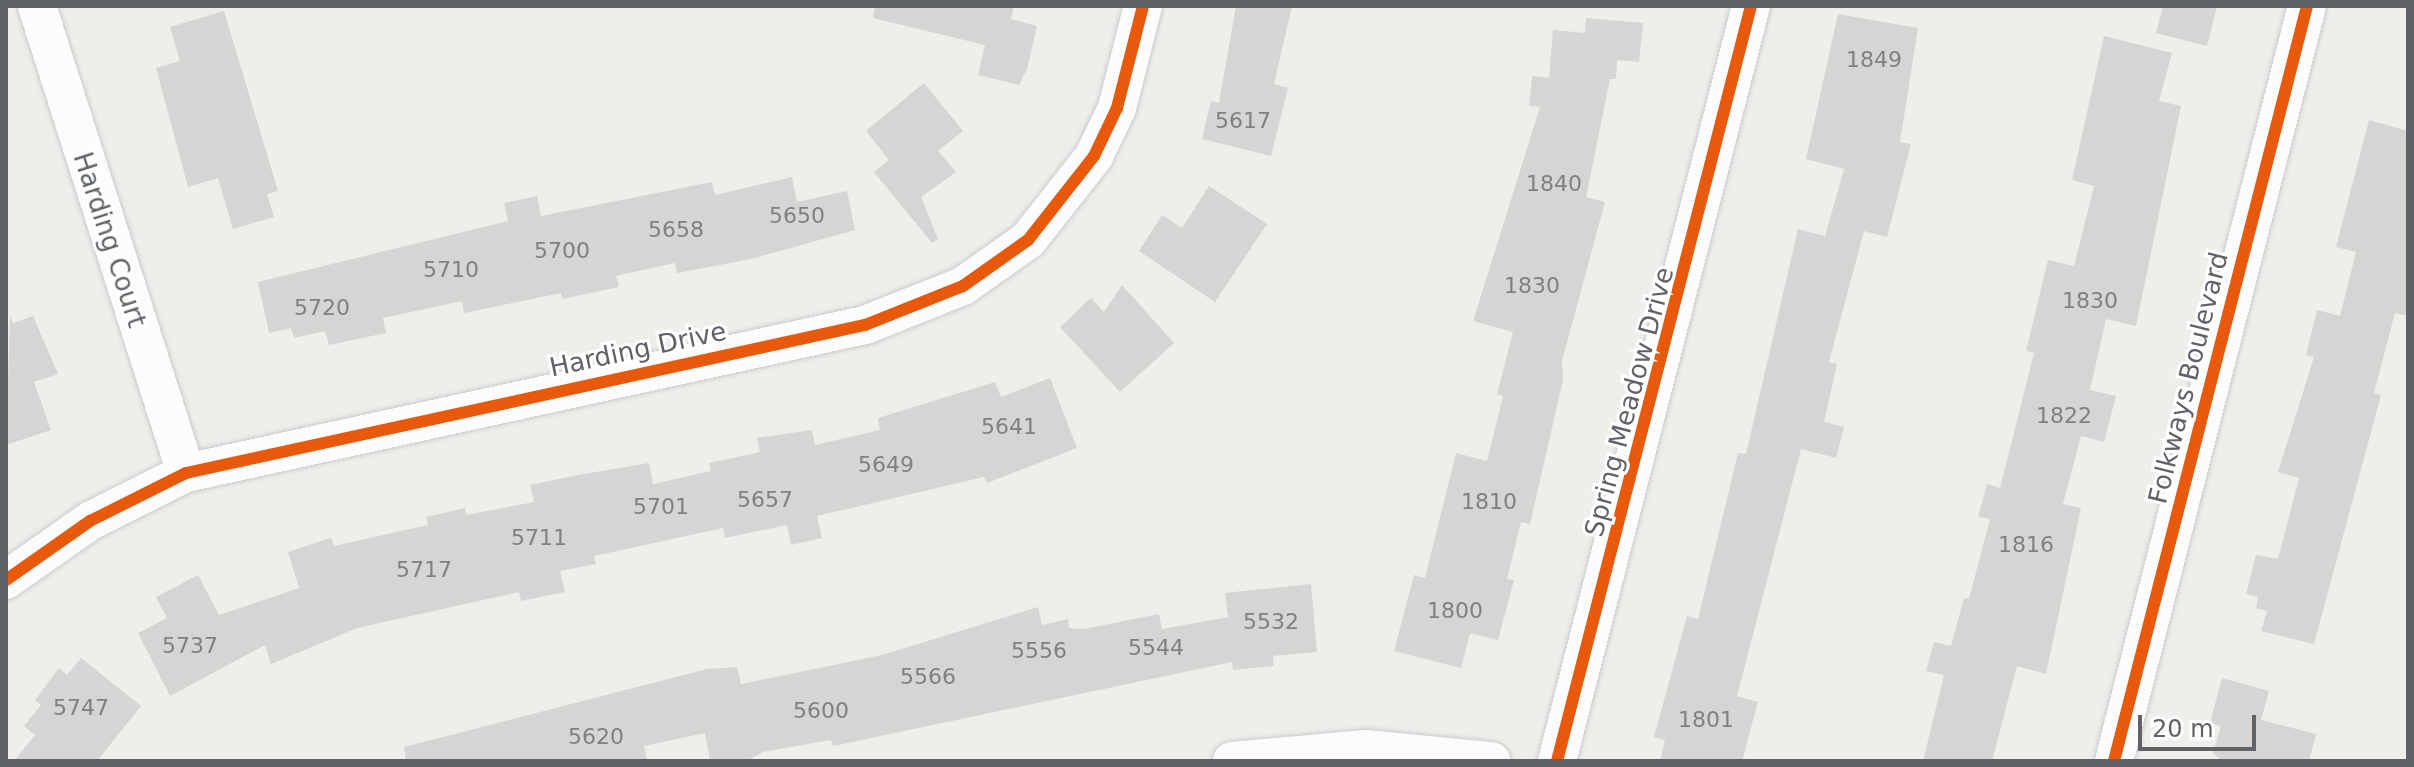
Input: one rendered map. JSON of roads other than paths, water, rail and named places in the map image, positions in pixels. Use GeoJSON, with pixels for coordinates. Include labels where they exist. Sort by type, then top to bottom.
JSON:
{"type":"FeatureCollection","features":[{"type":"Feature","properties":{"kind":"street","name":"Harding Court"},"geometry":{"type":"LineString","coordinates":[[37,6],[186,473]]}},
{"type":"Feature","properties":{"kind":"street","name":"Harding Drive"},"geometry":{"type":"LineString","coordinates":[[6,580],[90,521],[186,473],[865,325],[963,286],[1028,240],[1094,156],[1117,108],[1143,6]]}},
{"type":"Feature","properties":{"kind":"street","name":"Spring Meadow Drive"},"geometry":{"type":"LineString","coordinates":[[1557,761],[1739,73],[1751,6]]}},
{"type":"Feature","properties":{"kind":"street","name":"Folkways Boulevard"},"geometry":{"type":"LineString","coordinates":[[2114,761],[2307,6]]}},
{"type":"Feature","properties":{"kind":"street"},"geometry":{"type":"LineString","coordinates":[[1232,761],[1366,749],[1491,761]]}}]}
